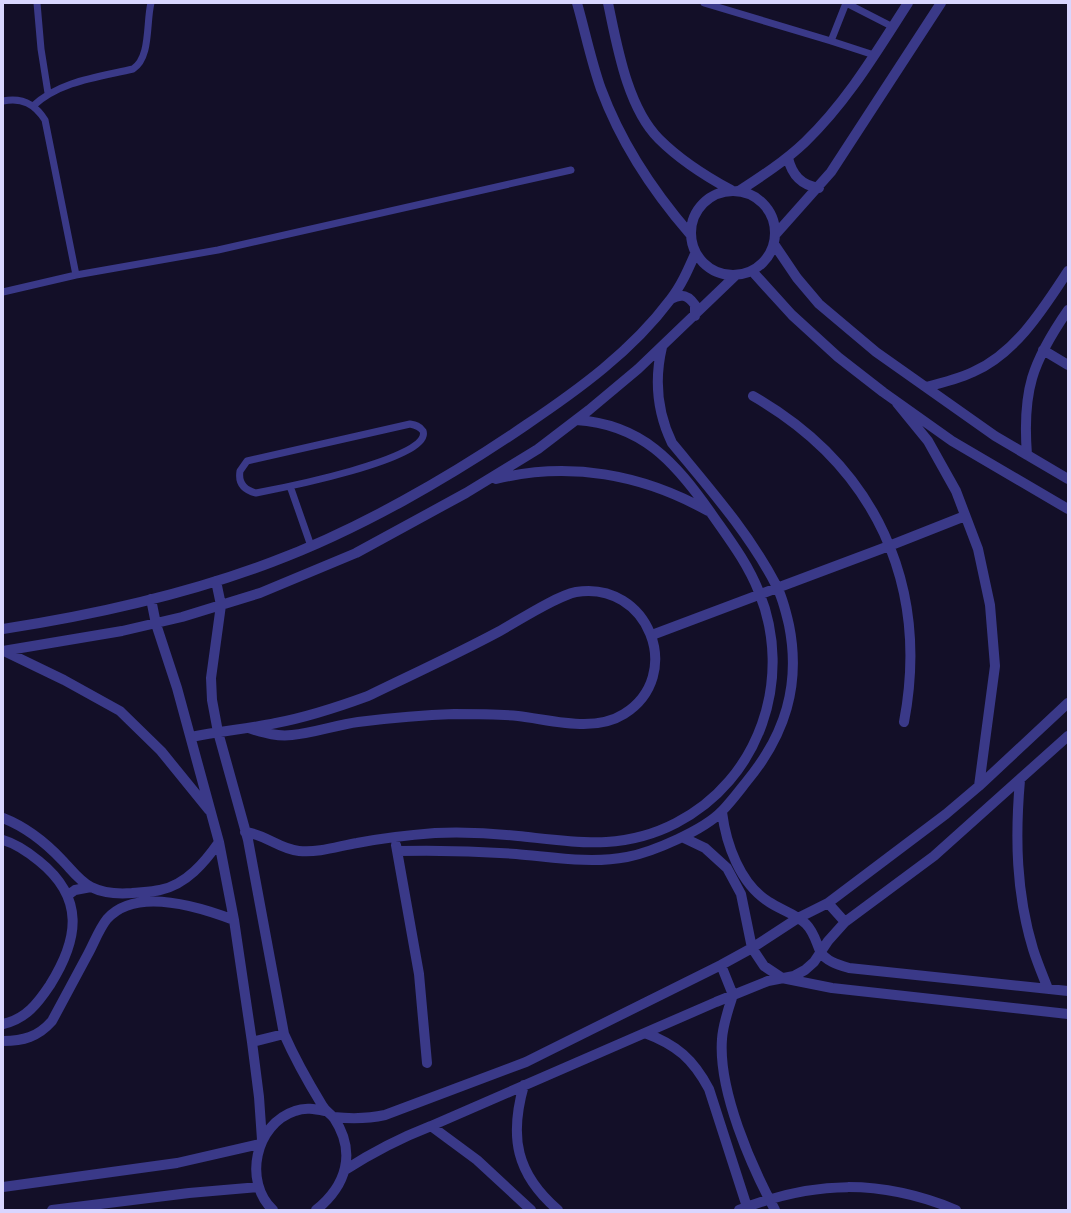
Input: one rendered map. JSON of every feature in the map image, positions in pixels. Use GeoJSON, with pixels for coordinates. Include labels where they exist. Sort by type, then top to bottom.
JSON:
{"type":"FeatureCollection","features":[{"type":"Feature","properties":{"kind":"street"},"geometry":{"type":"LineString","coordinates":[[577,3],[601,88],[624,139],[652,188],[690,234],[696,254],[700,260],[712,270],[727,276],[735,276],[752,271],[766,260],[775,240],[819,188],[845,153],[941,3]]}},
{"type":"Feature","properties":{"kind":"street"},"geometry":{"type":"LineString","coordinates":[[608,3],[625,72],[642,114],[658,138],[677,155],[703,174],[735,190],[756,198],[766,206],[772,218],[775,240],[797,278],[819,304],[876,352],[975,422],[1068,479]]}},
{"type":"Feature","properties":{"kind":"street"},"geometry":{"type":"LineString","coordinates":[[690,234],[693,219],[701,205],[714,195],[735,190],[788,158],[806,142],[854,86],[908,3]]}},
{"type":"Feature","properties":{"kind":"street"},"geometry":{"type":"LineString","coordinates":[[788,158],[794,175],[801,182],[819,188]]}},
{"type":"Feature","properties":{"kind":"street"},"geometry":{"type":"LineString","coordinates":[[3,629],[85,615],[216,581],[272,562],[311,546],[362,522],[399,502],[504,440],[547,411],[616,358],[636,339],[671,299],[696,254]]}},
{"type":"Feature","properties":{"kind":"street"},"geometry":{"type":"LineString","coordinates":[[752,271],[792,315],[838,357],[897,403],[952,441],[1068,508]]}},
{"type":"Feature","properties":{"kind":"street"},"geometry":{"type":"LineString","coordinates":[[926,387],[974,372],[994,360],[1013,345],[1029,326],[1068,271]]}},
{"type":"Feature","properties":{"kind":"street"},"geometry":{"type":"LineString","coordinates":[[3,651],[156,624],[221,606],[260,593],[342,560],[387,538],[488,481],[538,449],[576,420],[662,347],[735,276]]}},
{"type":"Feature","properties":{"kind":"street"},"geometry":{"type":"LineString","coordinates":[[671,299],[681,295],[687,296],[695,305],[695,316]]}},
{"type":"Feature","properties":{"kind":"street"},"geometry":{"type":"LineString","coordinates":[[1027,455],[1025,427],[1026,404],[1030,382],[1043,350],[1068,310]]}},
{"type":"Feature","properties":{"kind":"street"},"geometry":{"type":"LineString","coordinates":[[397,851],[440,850],[577,860],[604,860],[627,857],[682,837],[722,812],[760,764],[781,722],[792,686],[793,663],[790,635],[777,586],[734,520],[672,443],[666,431],[658,404],[657,390],[657,375],[662,347]]}},
{"type":"Feature","properties":{"kind":"street"},"geometry":{"type":"LineString","coordinates":[[1043,350],[1068,365]]}},
{"type":"Feature","properties":{"kind":"street"},"geometry":{"type":"LineString","coordinates":[[753,396],[792,420],[810,435],[842,468],[869,505],[889,546],[903,589],[910,633],[910,678],[904,722]]}},
{"type":"Feature","properties":{"kind":"street"},"geometry":{"type":"LineString","coordinates":[[897,403],[928,441],[956,491],[978,549],[990,605],[995,666],[979,786]]}},
{"type":"Feature","properties":{"kind":"street"},"geometry":{"type":"LineString","coordinates":[[245,832],[255,833],[286,849],[311,852],[394,837],[463,833],[520,836],[566,842],[607,843],[638,838],[661,830],[694,812],[720,791],[735,774],[750,751],[764,720],[772,687],[773,652],[769,622],[760,594],[749,569],[736,546],[683,477],[652,446],[640,437],[615,426],[576,420]]}},
{"type":"Feature","properties":{"kind":"street"},"geometry":{"type":"LineString","coordinates":[[488,481],[529,472],[571,470],[592,472],[633,479],[653,485],[686,499],[710,512]]}},
{"type":"Feature","properties":{"kind":"street"},"geometry":{"type":"LineString","coordinates":[[652,635],[760,594],[777,586],[889,546],[965,516]]}},
{"type":"Feature","properties":{"kind":"street"},"geometry":{"type":"LineString","coordinates":[[216,581],[221,606],[210,678],[212,700],[218,732],[251,855],[284,1034],[296,1063],[329,1114],[345,1143],[345,1170],[333,1194],[316,1210]]}},
{"type":"Feature","properties":{"kind":"street"},"geometry":{"type":"LineString","coordinates":[[191,738],[302,718],[368,696],[495,634],[562,597],[574,592],[602,592],[615,596],[627,603],[646,622],[652,635],[656,657],[652,679],[648,689],[641,699],[629,710],[615,719],[604,722],[582,724],[516,716],[453,714],[358,722],[291,735],[270,734],[248,728]]}},
{"type":"Feature","properties":{"kind":"street"},"geometry":{"type":"LineString","coordinates":[[151,599],[156,624],[177,688],[219,842],[234,920],[260,1097],[261,1142]]}},
{"type":"Feature","properties":{"kind":"street"},"geometry":{"type":"LineString","coordinates":[[3,651],[64,680],[120,711],[161,751],[212,813]]}},
{"type":"Feature","properties":{"kind":"street"},"geometry":{"type":"LineString","coordinates":[[272,1210],[263,1206],[256,1175],[256,1160],[261,1142],[270,1127],[281,1117],[295,1110],[310,1108],[329,1114],[362,1119],[386,1115],[526,1062],[721,965],[752,948],[798,918],[828,902],[946,814],[979,786],[1068,703]]}},
{"type":"Feature","properties":{"kind":"street"},"geometry":{"type":"LineString","coordinates":[[345,1170],[385,1145],[733,995],[768,981],[794,976],[804,970],[821,952],[828,941],[845,922],[934,856],[1068,736]]}},
{"type":"Feature","properties":{"kind":"street"},"geometry":{"type":"LineString","coordinates":[[1020,780],[1016,822],[1018,872],[1023,907],[1033,949],[1048,989]]}},
{"type":"Feature","properties":{"kind":"street"},"geometry":{"type":"LineString","coordinates":[[722,812],[731,851],[744,874],[768,902],[798,918],[813,933],[821,952],[829,960],[849,968],[1068,991]]}},
{"type":"Feature","properties":{"kind":"street"},"geometry":{"type":"LineString","coordinates":[[3,818],[20,825],[44,842],[76,875],[90,887],[108,892],[126,893],[161,890],[184,879],[204,863],[219,842]]}},
{"type":"Feature","properties":{"kind":"street"},"geometry":{"type":"LineString","coordinates":[[394,837],[419,974],[427,1063]]}},
{"type":"Feature","properties":{"kind":"street"},"geometry":{"type":"LineString","coordinates":[[682,837],[705,848],[713,854],[732,877],[744,904],[752,948],[764,966],[782,978],[832,988],[1068,1014]]}},
{"type":"Feature","properties":{"kind":"street"},"geometry":{"type":"LineString","coordinates":[[3,840],[13,843],[48,868],[68,895],[73,913],[71,942],[63,965],[38,1004],[23,1017],[3,1024]]}},
{"type":"Feature","properties":{"kind":"street"},"geometry":{"type":"LineString","coordinates":[[68,895],[79,889],[90,887]]}},
{"type":"Feature","properties":{"kind":"street"},"geometry":{"type":"LineString","coordinates":[[3,1041],[31,1038],[43,1031],[52,1021],[98,934],[107,919],[116,912],[135,903],[161,902],[210,911],[234,920]]}},
{"type":"Feature","properties":{"kind":"street"},"geometry":{"type":"LineString","coordinates":[[828,902],[845,922]]}},
{"type":"Feature","properties":{"kind":"street"},"geometry":{"type":"LineString","coordinates":[[721,965],[733,995],[726,1017],[722,1039],[722,1062],[725,1085],[749,1157],[775,1210]]}},
{"type":"Feature","properties":{"kind":"street"},"geometry":{"type":"LineString","coordinates":[[645,1033],[662,1039],[677,1048],[690,1060],[701,1074],[709,1089],[745,1209],[769,1200],[799,1192],[831,1187],[864,1187],[897,1191],[929,1199],[956,1210]]}},
{"type":"Feature","properties":{"kind":"street"},"geometry":{"type":"LineString","coordinates":[[252,1042],[284,1034]]}},
{"type":"Feature","properties":{"kind":"street"},"geometry":{"type":"LineString","coordinates":[[524,1085],[518,1107],[516,1131],[520,1154],[528,1176],[542,1196],[558,1210]]}},
{"type":"Feature","properties":{"kind":"street"},"geometry":{"type":"LineString","coordinates":[[431,1126],[477,1160],[531,1210]]}},
{"type":"Feature","properties":{"kind":"street"},"geometry":{"type":"LineString","coordinates":[[3,1187],[177,1163],[261,1142]]}},
{"type":"Feature","properties":{"kind":"street"},"geometry":{"type":"LineString","coordinates":[[52,1210],[189,1193],[259,1187]]}},
{"type":"Feature","properties":{"kind":"lane"},"geometry":{"type":"LineString","coordinates":[[37,3],[41,49],[48,94]]}},
{"type":"Feature","properties":{"kind":"lane"},"geometry":{"type":"LineString","coordinates":[[33,106],[48,94],[66,86],[138,66],[144,57],[151,3]]}},
{"type":"Feature","properties":{"kind":"lane"},"geometry":{"type":"LineString","coordinates":[[704,3],[831,40],[874,56]]}},
{"type":"Feature","properties":{"kind":"lane"},"geometry":{"type":"LineString","coordinates":[[831,40],[846,3],[893,27]]}},
{"type":"Feature","properties":{"kind":"lane"},"geometry":{"type":"LineString","coordinates":[[3,101],[25,101],[33,106],[45,120],[76,275]]}},
{"type":"Feature","properties":{"kind":"lane"},"geometry":{"type":"LineString","coordinates":[[3,292],[76,275],[218,250],[571,170]]}},
{"type":"Feature","properties":{"kind":"lane"},"geometry":{"type":"LineString","coordinates":[[403,424],[417,425],[422,429],[423,437],[418,444],[397,456],[357,469],[290,486],[256,493],[250,492],[241,483],[240,471],[247,461],[253,459],[403,424]]}},
{"type":"Feature","properties":{"kind":"lane"},"geometry":{"type":"LineString","coordinates":[[290,486],[311,546]]}}]}
